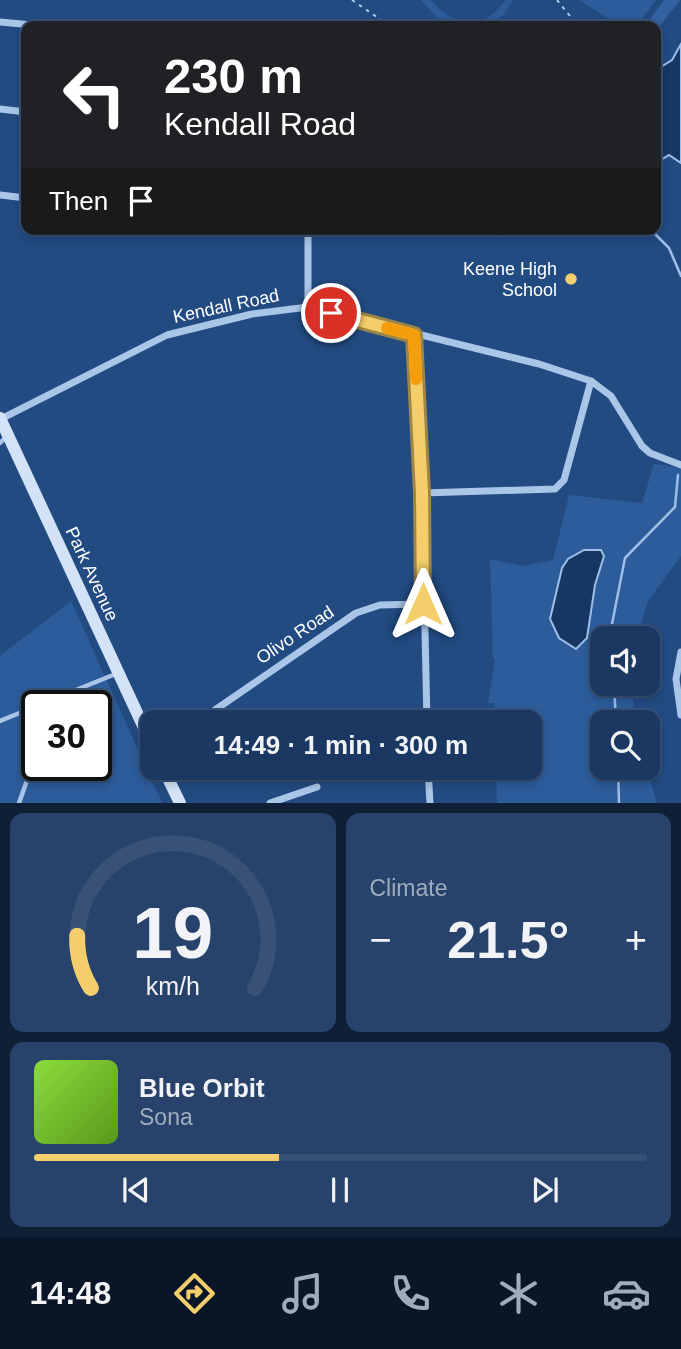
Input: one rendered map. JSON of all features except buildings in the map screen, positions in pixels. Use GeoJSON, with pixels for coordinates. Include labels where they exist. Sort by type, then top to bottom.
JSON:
{"type":"FeatureCollection","features":[{"type":"Feature","properties":{"kind":"street"},"geometry":{"type":"LineString","coordinates":[[0,22],[21,24]]}},
{"type":"Feature","properties":{"kind":"street"},"geometry":{"type":"LineString","coordinates":[[0,109],[21,111]]}},
{"type":"Feature","properties":{"kind":"street"},"geometry":{"type":"LineString","coordinates":[[0,195],[21,197]]}},
{"type":"Feature","properties":{"kind":"street"},"geometry":{"type":"LineString","coordinates":[[308,235],[308,307]]}},
{"type":"Feature","properties":{"kind":"street","name":"Kendall Road"},"geometry":{"type":"LineString","coordinates":[[0,418],[167,335],[252,314],[308,307],[539,364],[591,381],[611,396],[642,446],[650,453],[681,465]]}},
{"type":"Feature","properties":{"kind":"street"},"geometry":{"type":"LineString","coordinates":[[414,335],[422,493],[427,710]]}},
{"type":"Feature","properties":{"kind":"street"},"geometry":{"type":"LineString","coordinates":[[422,493],[555,489],[564,480],[591,381]]}},
{"type":"Feature","properties":{"kind":"street","name":"Park Avenue"},"geometry":{"type":"LineString","coordinates":[[0,418],[4,439],[140,719]]}},
{"type":"Feature","properties":{"kind":"street","name":"Olivo Road"},"geometry":{"type":"LineString","coordinates":[[215,710],[356,613],[380,605],[423,604]]}},
{"type":"Feature","properties":{"kind":"street"},"geometry":{"type":"LineString","coordinates":[[681,652],[676,679],[681,715]]}},
{"type":"Feature","properties":{"kind":"street"},"geometry":{"type":"LineString","coordinates":[[169,780],[180,803]]}},
{"type":"Feature","properties":{"kind":"street"},"geometry":{"type":"LineString","coordinates":[[429,780],[430,803]]}},
{"type":"Feature","properties":{"kind":"street"},"geometry":{"type":"LineString","coordinates":[[270,803],[317,787]]}},
{"type":"Feature","properties":{"kind":"lane"},"geometry":{"type":"LineString","coordinates":[[77,690],[119,673]]}},
{"type":"Feature","properties":{"kind":"lane"},"geometry":{"type":"LineString","coordinates":[[0,721],[21,713]]}},
{"type":"Feature","properties":{"kind":"lane"},"geometry":{"type":"LineString","coordinates":[[19,803],[27,781]]}},
{"type":"Feature","properties":{"kind":"path"},"geometry":{"type":"LineString","coordinates":[[352,0],[383,21]]}},
{"type":"Feature","properties":{"kind":"path"},"geometry":{"type":"LineString","coordinates":[[557,0],[574,21]]}},
{"type":"Feature","properties":{"kind":"shaded area"},"geometry":{"type":"Polygon","coordinates":[[[421,0],[431,0],[448,15],[463,21],[442,21],[421,0]]]}},
{"type":"Feature","properties":{"kind":"shaded area"},"geometry":{"type":"Polygon","coordinates":[[[505,0],[513,0],[504,15],[495,21],[479,21],[497,10],[505,0]]]}},
{"type":"Feature","properties":{"kind":"shaded area"},"geometry":{"type":"Polygon","coordinates":[[[579,0],[656,0],[640,21],[612,21],[579,0]]]}},
{"type":"Feature","properties":{"kind":"shaded area"},"geometry":{"type":"Polygon","coordinates":[[[681,44],[681,163],[669,155],[661,160],[661,67],[672,60],[681,44]]]}},
{"type":"Feature","properties":{"kind":"shaded area"},"geometry":{"type":"Polygon","coordinates":[[[478,235],[526,235],[504,237],[478,235]]]}},
{"type":"Feature","properties":{"kind":"shaded area"},"geometry":{"type":"Polygon","coordinates":[[[654,464],[681,468],[681,556],[648,601],[640,626],[590,626],[590,696],[633,696],[634,710],[590,710],[590,780],[650,780],[657,803],[497,803],[496,780],[542,780],[542,710],[494,710],[494,703],[488,703],[495,659],[490,559],[523,566],[553,560],[569,495],[642,503],[654,464]]]}},
{"type":"Feature","properties":{"kind":"shaded area"},"geometry":{"type":"Polygon","coordinates":[[[584,550],[601,550],[604,556],[595,585],[587,638],[576,649],[559,638],[550,619],[562,568],[568,559],[584,550]]]}},
{"type":"Feature","properties":{"kind":"shaded area"},"geometry":{"type":"Polygon","coordinates":[[[71,601],[111,690],[21,690],[21,781],[112,781],[112,692],[140,754],[140,780],[152,780],[162,803],[0,803],[0,656],[71,601]]]}},
{"type":"Feature","properties":{"kind":"waterway"},"geometry":{"type":"LineString","coordinates":[[656,235],[669,248],[681,276]]}},
{"type":"Feature","properties":{"kind":"waterway"},"geometry":{"type":"LineString","coordinates":[[612,626],[625,558],[675,507],[678,475]]}},
{"type":"Feature","properties":{"kind":"waterway"},"geometry":{"type":"LineString","coordinates":[[615,696],[615,710]]}},
{"type":"Feature","properties":{"kind":"waterway"},"geometry":{"type":"LineString","coordinates":[[618,780],[619,803]]}},
{"type":"Feature","properties":{"kind":"slow traffic"},"geometry":{"type":"LineString","coordinates":[[387,328],[414,335],[416,379]]}},
{"type":"Feature","properties":{"kind":"place","name":"Keene High School"},"geometry":{"type":"Point","coordinates":[571,279]}},
{"type":"Feature","properties":{"kind":"route"},"geometry":{"type":"LineString","coordinates":[[331,313],[414,335],[422,493],[423,604]]}}]}
